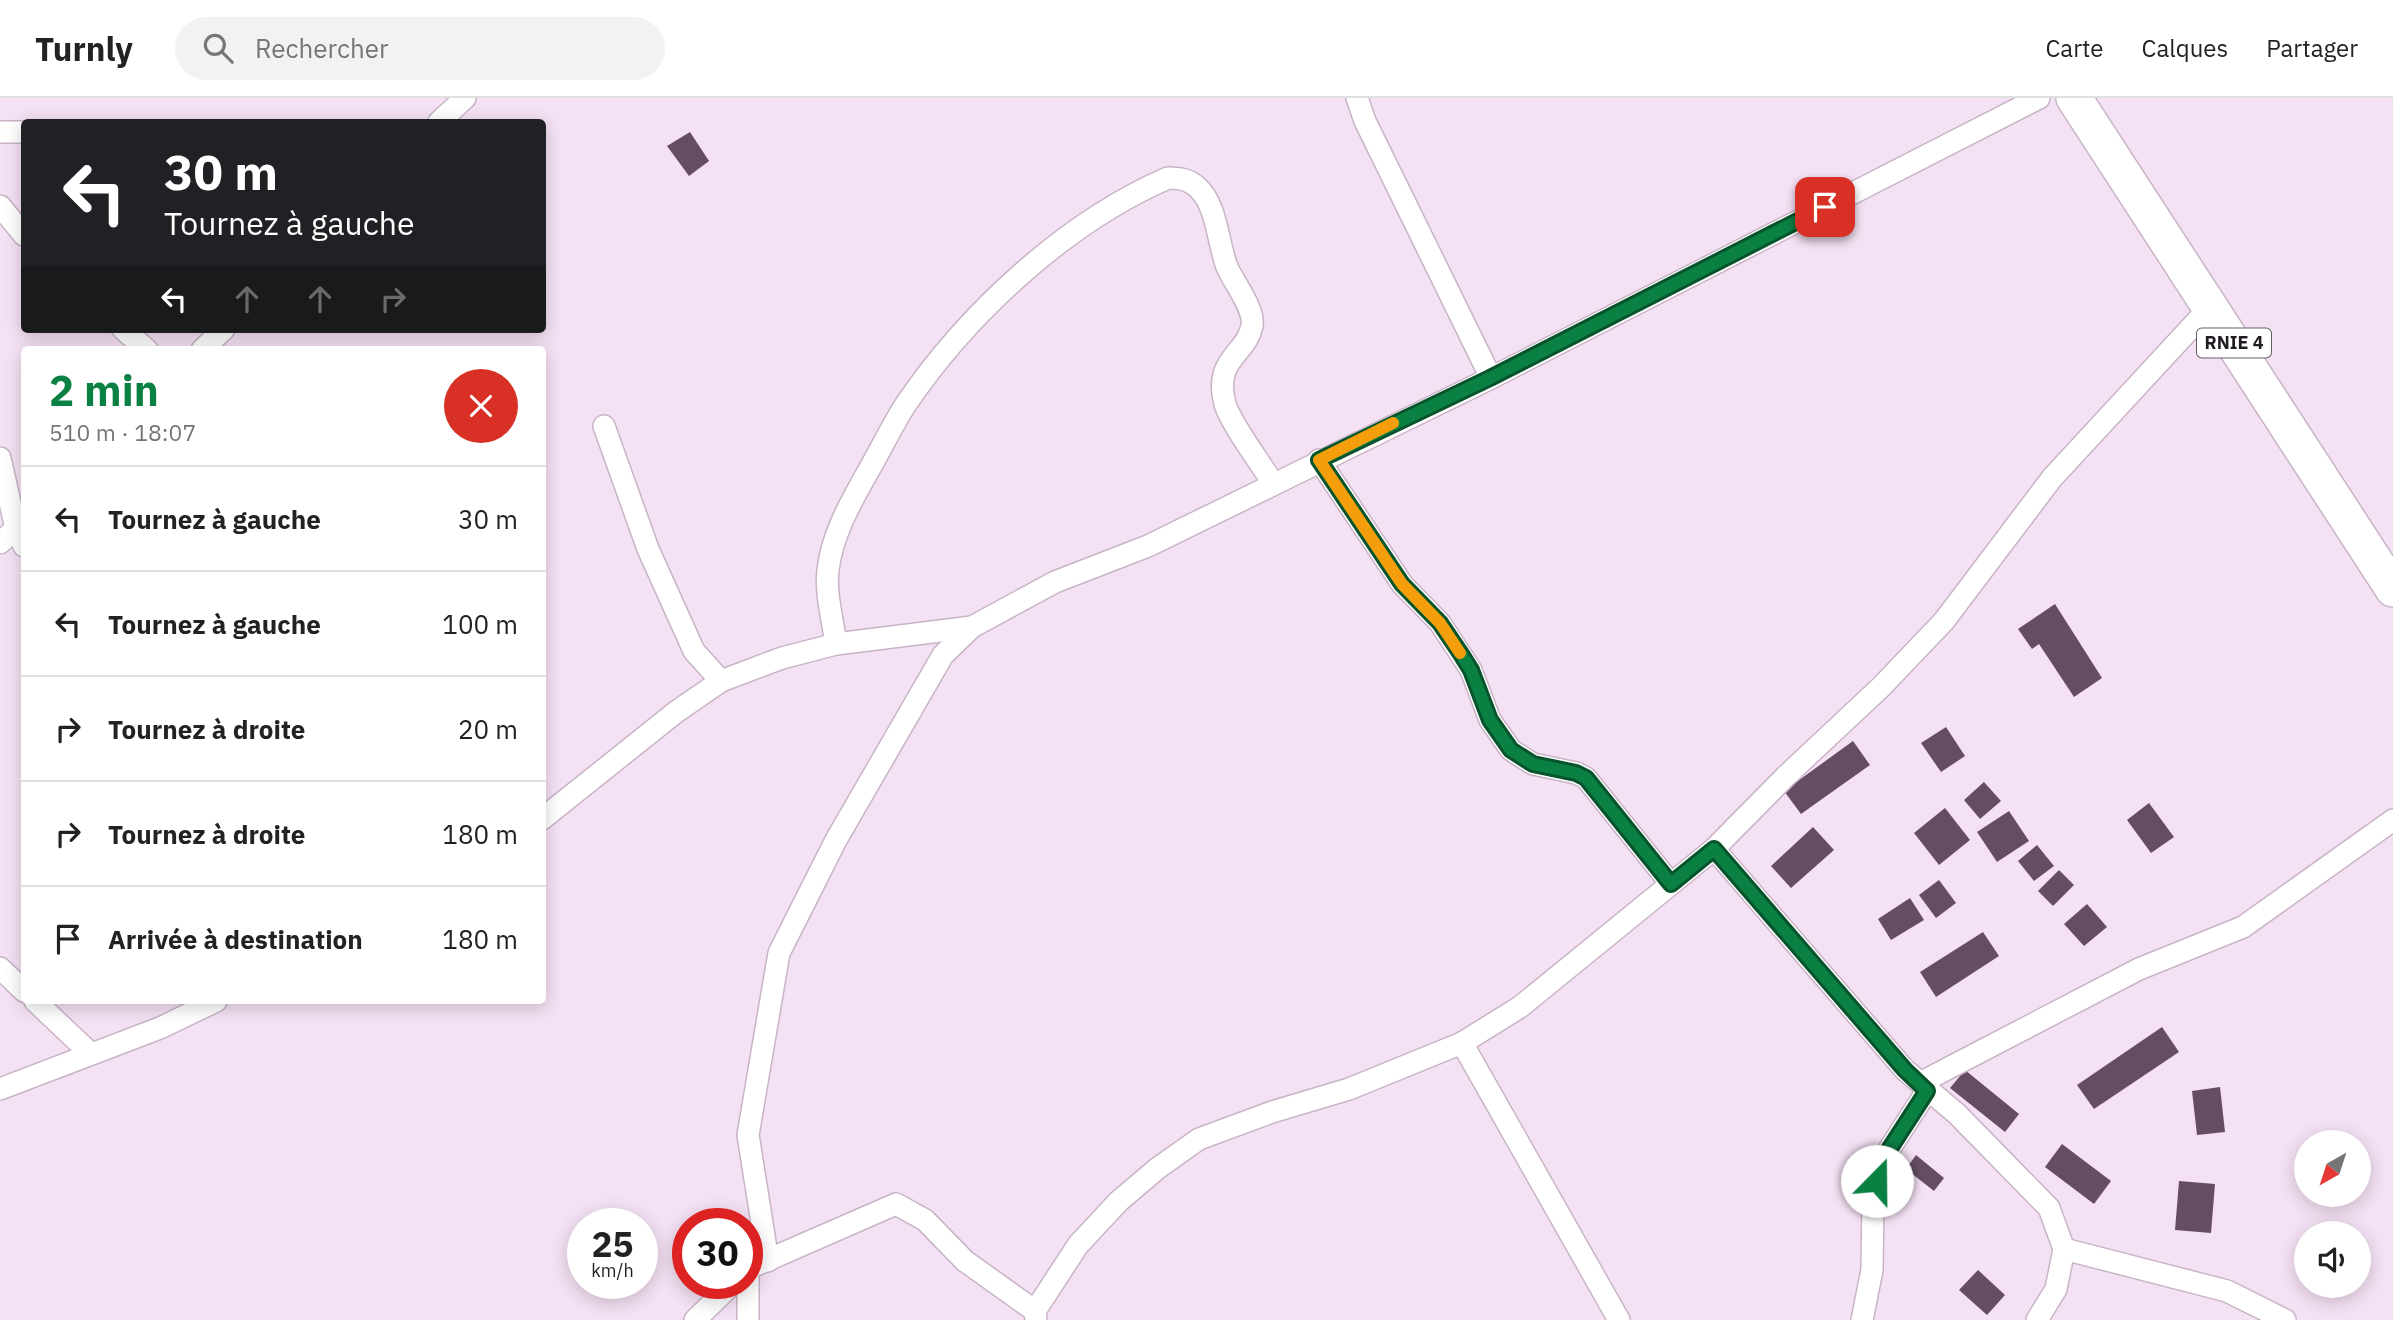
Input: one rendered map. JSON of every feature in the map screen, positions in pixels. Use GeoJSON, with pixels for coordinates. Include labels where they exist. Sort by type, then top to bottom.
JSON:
{"type":"FeatureCollection","features":[{"type":"Feature","properties":{"kind":"main road","name":"RNIE 4"},"geometry":{"type":"LineString","coordinates":[[2074,98],[2393,589]]}},
{"type":"Feature","properties":{"kind":"street"},"geometry":{"type":"LineString","coordinates":[[442,119],[465,98]]}},
{"type":"Feature","properties":{"kind":"street"},"geometry":{"type":"LineString","coordinates":[[1357,98],[1365,121],[1390,166],[1490,378]]}},
{"type":"Feature","properties":{"kind":"street"},"geometry":{"type":"LineString","coordinates":[[749,1208],[748,1135],[779,953],[836,840],[943,655],[972,627],[1055,582],[1148,546],[1272,482],[1490,378],[2039,98]]}},
{"type":"Feature","properties":{"kind":"street"},"geometry":{"type":"LineString","coordinates":[[0,132],[21,132]]}},
{"type":"Feature","properties":{"kind":"street"},"geometry":{"type":"LineString","coordinates":[[836,644],[828,572],[835,541],[849,506],[905,405],[943,354],[1025,271],[1067,236],[1168,178],[1184,178],[1199,188],[1210,210],[1235,287],[1249,310],[1252,323],[1248,335],[1229,359],[1223,382],[1226,405],[1272,482]]}},
{"type":"Feature","properties":{"kind":"street"},"geometry":{"type":"LineString","coordinates":[[0,206],[21,231]]}},
{"type":"Feature","properties":{"kind":"street"},"geometry":{"type":"LineString","coordinates":[[763,1264],[896,1204],[925,1220],[965,1261],[1035,1315],[1078,1245],[1119,1201],[1158,1168],[1199,1139],[1272,1112],[1349,1089],[1462,1043],[1520,1007],[1714,849],[1786,776],[1881,687],[1944,621],[2052,478],[2210,306]]}},
{"type":"Feature","properties":{"kind":"street"},"geometry":{"type":"LineString","coordinates":[[128,333],[142,346]]}},
{"type":"Feature","properties":{"kind":"street"},"geometry":{"type":"LineString","coordinates":[[206,346],[220,333]]}},
{"type":"Feature","properties":{"kind":"street"},"geometry":{"type":"LineString","coordinates":[[604,426],[648,549],[694,651],[721,681]]}},
{"type":"Feature","properties":{"kind":"street"},"geometry":{"type":"LineString","coordinates":[[0,458],[21,529]]}},
{"type":"Feature","properties":{"kind":"street"},"geometry":{"type":"LineString","coordinates":[[1319,460],[1402,584],[1440,623],[1465,661],[1490,720],[1511,750],[1533,764],[1576,773],[1586,778],[1671,884]]}},
{"type":"Feature","properties":{"kind":"street"},"geometry":{"type":"LineString","coordinates":[[0,543],[21,532]]}},
{"type":"Feature","properties":{"kind":"street"},"geometry":{"type":"LineString","coordinates":[[546,817],[676,712],[721,681],[782,658],[836,644],[972,627]]}},
{"type":"Feature","properties":{"kind":"street"},"geometry":{"type":"LineString","coordinates":[[1862,1320],[1872,1270],[1873,1200],[1881,1162],[1924,1087],[2139,969],[2242,927],[2393,820]]}},
{"type":"Feature","properties":{"kind":"street"},"geometry":{"type":"LineString","coordinates":[[1714,849],[1905,1070],[1957,1114],[2049,1208],[2064,1249],[2056,1289],[2037,1320]]}},
{"type":"Feature","properties":{"kind":"street"},"geometry":{"type":"LineString","coordinates":[[0,968],[21,988]]}},
{"type":"Feature","properties":{"kind":"street"},"geometry":{"type":"LineString","coordinates":[[38,1004],[91,1054]]}},
{"type":"Feature","properties":{"kind":"street"},"geometry":{"type":"LineString","coordinates":[[0,1089],[160,1028],[210,1004]]}},
{"type":"Feature","properties":{"kind":"street"},"geometry":{"type":"LineString","coordinates":[[1462,1043],[1619,1320]]}},
{"type":"Feature","properties":{"kind":"street"},"geometry":{"type":"LineString","coordinates":[[2064,1249],[2227,1291],[2285,1320]]}},
{"type":"Feature","properties":{"kind":"street"},"geometry":{"type":"LineString","coordinates":[[695,1320],[718,1299]]}},
{"type":"Feature","properties":{"kind":"street"},"geometry":{"type":"LineString","coordinates":[[748,1299],[748,1320]]}},
{"type":"Feature","properties":{"kind":"building"},"geometry":{"type":"Polygon","coordinates":[[[690,132],[709,161],[689,176],[667,146],[690,132]]]}},
{"type":"Feature","properties":{"kind":"building"},"geometry":{"type":"Polygon","coordinates":[[[2055,604],[2102,678],[2074,697],[2039,644],[2032,649],[2018,629],[2055,604]]]}},
{"type":"Feature","properties":{"kind":"building"},"geometry":{"type":"Polygon","coordinates":[[[1946,727],[1965,756],[1941,772],[1921,743],[1946,727]]]}},
{"type":"Feature","properties":{"kind":"building"},"geometry":{"type":"Polygon","coordinates":[[[1853,741],[1870,765],[1801,814],[1784,791],[1853,741]]]}},
{"type":"Feature","properties":{"kind":"building"},"geometry":{"type":"Polygon","coordinates":[[[1984,782],[2001,801],[1980,819],[1964,800],[1984,782]]]}},
{"type":"Feature","properties":{"kind":"building"},"geometry":{"type":"Polygon","coordinates":[[[2149,803],[2174,837],[2151,853],[2127,820],[2149,803]]]}},
{"type":"Feature","properties":{"kind":"building"},"geometry":{"type":"Polygon","coordinates":[[[1945,808],[1970,840],[1939,865],[1914,833],[1945,808]]]}},
{"type":"Feature","properties":{"kind":"building"},"geometry":{"type":"Polygon","coordinates":[[[2009,811],[2029,841],[1997,862],[1977,832],[2009,811]]]}},
{"type":"Feature","properties":{"kind":"building"},"geometry":{"type":"Polygon","coordinates":[[[1813,827],[1834,850],[1791,888],[1771,866],[1813,827]]]}},
{"type":"Feature","properties":{"kind":"building"},"geometry":{"type":"Polygon","coordinates":[[[2037,845],[2054,866],[2034,881],[2018,861],[2037,845]]]}},
{"type":"Feature","properties":{"kind":"building"},"geometry":{"type":"Polygon","coordinates":[[[2059,870],[2074,885],[2053,906],[2038,891],[2059,870]]]}},
{"type":"Feature","properties":{"kind":"building"},"geometry":{"type":"Polygon","coordinates":[[[1939,880],[1956,903],[1936,918],[1919,895],[1939,880]]]}},
{"type":"Feature","properties":{"kind":"building"},"geometry":{"type":"Polygon","coordinates":[[[1910,898],[1924,920],[1891,940],[1878,919],[1910,898]]]}},
{"type":"Feature","properties":{"kind":"building"},"geometry":{"type":"Polygon","coordinates":[[[2087,904],[2107,927],[2084,946],[2064,924],[2087,904]]]}},
{"type":"Feature","properties":{"kind":"building"},"geometry":{"type":"Polygon","coordinates":[[[1983,932],[1999,956],[1936,997],[1920,972],[1983,932]]]}},
{"type":"Feature","properties":{"kind":"building"},"geometry":{"type":"Polygon","coordinates":[[[2162,1027],[2179,1052],[2094,1109],[2077,1085],[2162,1027]]]}},
{"type":"Feature","properties":{"kind":"building"},"geometry":{"type":"Polygon","coordinates":[[[1965,1070],[2019,1114],[2005,1132],[1950,1088],[1965,1070]]]}},
{"type":"Feature","properties":{"kind":"building"},"geometry":{"type":"Polygon","coordinates":[[[2220,1087],[2225,1132],[2197,1135],[2192,1091],[2220,1087]]]}},
{"type":"Feature","properties":{"kind":"building"},"geometry":{"type":"Polygon","coordinates":[[[2062,1144],[2111,1181],[2094,1204],[2045,1167],[2062,1144]]]}},
{"type":"Feature","properties":{"kind":"building"},"geometry":{"type":"Polygon","coordinates":[[[1916,1155],[1944,1178],[1934,1191],[1906,1169],[1916,1155]]]}},
{"type":"Feature","properties":{"kind":"building"},"geometry":{"type":"Polygon","coordinates":[[[2179,1181],[2215,1184],[2211,1233],[2175,1230],[2179,1181]]]}},
{"type":"Feature","properties":{"kind":"building"},"geometry":{"type":"Polygon","coordinates":[[[1978,1270],[2005,1295],[1987,1315],[1959,1290],[1978,1270]]]}},
{"type":"Feature","properties":{"kind":"slow traffic"},"geometry":{"type":"LineString","coordinates":[[1393,423],[1319,460],[1402,584],[1440,623],[1460,653]]}},
{"type":"Feature","properties":{"kind":"route"},"geometry":{"type":"LineString","coordinates":[[1825,207],[1490,378],[1319,460],[1402,584],[1440,623],[1461,654],[1471,670],[1490,720],[1511,750],[1533,764],[1576,773],[1586,778],[1671,884],[1714,849],[1905,1070],[1927,1091],[1881,1162],[1877,1181]]}}]}
